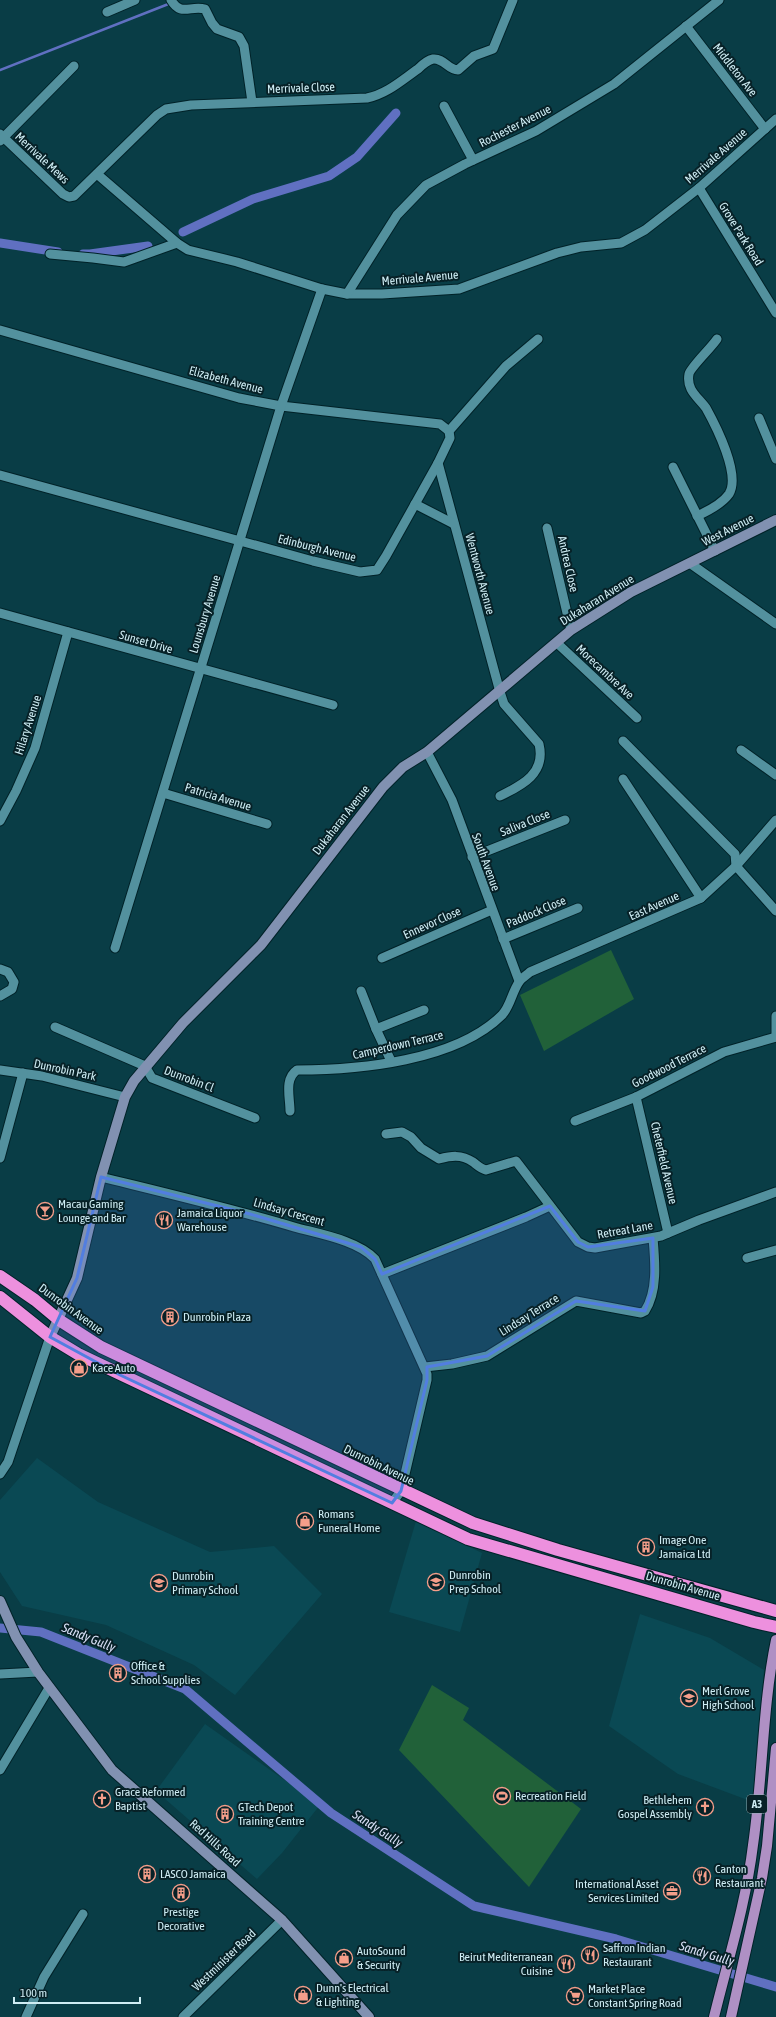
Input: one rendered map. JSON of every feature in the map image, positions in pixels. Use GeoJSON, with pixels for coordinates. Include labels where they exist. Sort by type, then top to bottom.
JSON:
{"type":"FeatureCollection","features":[{"type":"Feature","properties":{"kind":"highway","name":"Dunrobin Avenue"},"geometry":{"type":"LineString","coordinates":[[0,1276],[35,1300],[59,1320],[101,1347],[473,1524],[558,1550],[776,1611]]}},
{"type":"Feature","properties":{"kind":"highway","name":"Dunrobin Avenue"},"geometry":{"type":"LineString","coordinates":[[0,1297],[50,1337],[78,1354],[468,1539],[754,1622],[776,1627]]}},
{"type":"Feature","properties":{"kind":"main road","name":"A3"},"geometry":{"type":"LineString","coordinates":[[714,2017],[749,1874],[754,1844],[764,1720],[776,1640]]}},
{"type":"Feature","properties":{"kind":"main road","name":"A3"},"geometry":{"type":"LineString","coordinates":[[731,2017],[762,1878],[774,1799],[776,1748]]}},
{"type":"Feature","properties":{"kind":"street"},"geometry":{"type":"LineString","coordinates":[[107,12],[135,0]]}},
{"type":"Feature","properties":{"kind":"street","name":"Merrivale Close"},"geometry":{"type":"LineString","coordinates":[[69,197],[78,194],[145,124],[166,109],[191,105],[377,96],[388,91],[430,60],[441,60],[454,70],[458,70],[474,56],[493,49],[513,0]]}},
{"type":"Feature","properties":{"kind":"street","name":"Rochester Avenue"},"geometry":{"type":"LineString","coordinates":[[347,294],[397,215],[426,185],[473,160],[536,131],[614,84],[719,0]]}},
{"type":"Feature","properties":{"kind":"street"},"geometry":{"type":"LineString","coordinates":[[173,2],[182,10],[200,8],[205,9],[217,29],[239,36],[244,46],[252,102]]}},
{"type":"Feature","properties":{"kind":"street","name":"Middleton Ave"},"geometry":{"type":"LineString","coordinates":[[686,26],[765,128]]}},
{"type":"Feature","properties":{"kind":"street"},"geometry":{"type":"LineString","coordinates":[[1,137],[74,66]]}},
{"type":"Feature","properties":{"kind":"street"},"geometry":{"type":"LineString","coordinates":[[444,106],[473,160]]}},
{"type":"Feature","properties":{"kind":"street","name":"Merrivale Avenue"},"geometry":{"type":"LineString","coordinates":[[97,174],[177,243],[188,250],[237,262],[322,289],[347,294],[382,294],[459,289],[557,253],[581,247],[621,243],[645,230],[699,188],[776,119]]}},
{"type":"Feature","properties":{"kind":"street","name":"Merrivale Mews"},"geometry":{"type":"LineString","coordinates":[[1,137],[59,191],[69,197]]}},
{"type":"Feature","properties":{"kind":"street","name":"Grove Park Road"},"geometry":{"type":"LineString","coordinates":[[699,188],[776,313]]}},
{"type":"Feature","properties":{"kind":"street"},"geometry":{"type":"LineString","coordinates":[[50,254],[124,262],[177,243]]}},
{"type":"Feature","properties":{"kind":"street","name":"Lounsbury Avenue"},"geometry":{"type":"LineString","coordinates":[[115,948],[281,406],[322,289]]}},
{"type":"Feature","properties":{"kind":"street","name":"Elizabeth Avenue"},"geometry":{"type":"LineString","coordinates":[[0,330],[239,398],[281,406],[440,424],[449,431]]}},
{"type":"Feature","properties":{"kind":"street","name":"Edinburgh Avenue"},"geometry":{"type":"LineString","coordinates":[[0,475],[313,561],[360,572],[377,570],[438,463],[450,438],[449,431],[506,366],[538,339]]}},
{"type":"Feature","properties":{"kind":"street"},"geometry":{"type":"LineString","coordinates":[[697,516],[716,506],[728,495],[733,480],[723,444],[705,408],[694,395],[689,383],[690,369],[710,350],[717,339]]}},
{"type":"Feature","properties":{"kind":"street"},"geometry":{"type":"LineString","coordinates":[[759,418],[776,458]]}},
{"type":"Feature","properties":{"kind":"street","name":"Wentworth Avenue"},"geometry":{"type":"LineString","coordinates":[[438,463],[504,704],[539,744],[540,750],[536,769],[530,778],[523,785],[500,796]]}},
{"type":"Feature","properties":{"kind":"street"},"geometry":{"type":"LineString","coordinates":[[673,467],[714,551]]}},
{"type":"Feature","properties":{"kind":"street"},"geometry":{"type":"LineString","coordinates":[[415,504],[454,524]]}},
{"type":"Feature","properties":{"kind":"street","name":"West Avenue"},"geometry":{"type":"LineString","coordinates":[[691,564],[776,520]]}},
{"type":"Feature","properties":{"kind":"street","name":"Andrea Close"},"geometry":{"type":"LineString","coordinates":[[547,528],[571,630]]}},
{"type":"Feature","properties":{"kind":"street"},"geometry":{"type":"LineString","coordinates":[[691,564],[776,624]]}},
{"type":"Feature","properties":{"kind":"street","name":"Dukaharan Avenue"},"geometry":{"type":"LineString","coordinates":[[101,1177],[125,1097],[145,1066],[183,1023],[261,945],[382,787],[403,767],[427,752],[500,692],[571,630],[631,592],[691,564]]}},
{"type":"Feature","properties":{"kind":"street","name":"Sunset Drive"},"geometry":{"type":"LineString","coordinates":[[0,613],[333,705]]}},
{"type":"Feature","properties":{"kind":"street","name":"Hilary Avenue"},"geometry":{"type":"LineString","coordinates":[[0,821],[16,791],[35,748],[68,632]]}},
{"type":"Feature","properties":{"kind":"street","name":"Morecambre Ave"},"geometry":{"type":"LineString","coordinates":[[557,643],[637,718]]}},
{"type":"Feature","properties":{"kind":"street"},"geometry":{"type":"LineString","coordinates":[[623,742],[735,854],[736,866],[776,911]]}},
{"type":"Feature","properties":{"kind":"street"},"geometry":{"type":"LineString","coordinates":[[741,750],[776,775]]}},
{"type":"Feature","properties":{"kind":"street","name":"South Avenue"},"geometry":{"type":"LineString","coordinates":[[427,752],[452,800],[519,981]]}},
{"type":"Feature","properties":{"kind":"street"},"geometry":{"type":"LineString","coordinates":[[623,779],[701,898]]}},
{"type":"Feature","properties":{"kind":"street","name":"Patricia Avenue"},"geometry":{"type":"LineString","coordinates":[[163,792],[267,824]]}},
{"type":"Feature","properties":{"kind":"street","name":"Saliva Close"},"geometry":{"type":"LineString","coordinates":[[472,857],[565,820]]}},
{"type":"Feature","properties":{"kind":"street","name":"East Avenue"},"geometry":{"type":"LineString","coordinates":[[519,981],[530,972],[701,898],[736,866],[776,820]]}},
{"type":"Feature","properties":{"kind":"street","name":"Paddock Close"},"geometry":{"type":"LineString","coordinates":[[503,939],[578,908]]}},
{"type":"Feature","properties":{"kind":"street","name":"Ennevor Close"},"geometry":{"type":"LineString","coordinates":[[382,958],[492,910]]}},
{"type":"Feature","properties":{"kind":"street"},"geometry":{"type":"LineString","coordinates":[[0,969],[8,972],[14,982],[12,989],[0,996]]}},
{"type":"Feature","properties":{"kind":"street","name":"Camperdown Terrace"},"geometry":{"type":"LineString","coordinates":[[290,1111],[289,1080],[291,1074],[297,1070],[355,1068],[438,1051],[476,1036],[504,1014],[519,981]]}},
{"type":"Feature","properties":{"kind":"street"},"geometry":{"type":"LineString","coordinates":[[361,991],[391,1061]]}},
{"type":"Feature","properties":{"kind":"street"},"geometry":{"type":"LineString","coordinates":[[376,1029],[424,1010]]}},
{"type":"Feature","properties":{"kind":"street"},"geometry":{"type":"LineString","coordinates":[[776,1016],[776,1037]]}},
{"type":"Feature","properties":{"kind":"street","name":"Dunrobin Cl"},"geometry":{"type":"LineString","coordinates":[[55,1027],[145,1066],[152,1078],[255,1118]]}},
{"type":"Feature","properties":{"kind":"street","name":"Goodwood Terrace"},"geometry":{"type":"LineString","coordinates":[[575,1121],[636,1097],[724,1052],[776,1037]]}},
{"type":"Feature","properties":{"kind":"street","name":"Dunrobin Park"},"geometry":{"type":"LineString","coordinates":[[0,1070],[82,1084],[125,1097]]}},
{"type":"Feature","properties":{"kind":"street"},"geometry":{"type":"LineString","coordinates":[[0,1158],[23,1073]]}},
{"type":"Feature","properties":{"kind":"street","name":"Cheterfield Avenue"},"geometry":{"type":"LineString","coordinates":[[636,1097],[668,1234]]}},
{"type":"Feature","properties":{"kind":"street","name":"Retreat Lane"},"geometry":{"type":"LineString","coordinates":[[386,1134],[402,1132],[411,1137],[422,1148],[439,1159],[455,1155],[471,1160],[482,1169],[486,1170],[516,1160],[578,1242],[588,1247],[653,1238],[668,1234],[699,1220],[776,1192]]}},
{"type":"Feature","properties":{"kind":"street"},"geometry":{"type":"LineString","coordinates":[[0,1474],[8,1462],[50,1337],[77,1278],[101,1177]]}},
{"type":"Feature","properties":{"kind":"street","name":"Lindsay Crescent"},"geometry":{"type":"LineString","coordinates":[[101,1177],[250,1214],[360,1247],[375,1259],[425,1367],[427,1380],[401,1491],[392,1503]]}},
{"type":"Feature","properties":{"kind":"street"},"geometry":{"type":"LineString","coordinates":[[382,1274],[519,1220],[550,1206]]}},
{"type":"Feature","properties":{"kind":"street","name":"Lindsay Terrace"},"geometry":{"type":"LineString","coordinates":[[425,1367],[452,1364],[487,1356],[576,1301],[641,1313],[645,1311],[653,1287],[655,1263],[653,1238]]}},
{"type":"Feature","properties":{"kind":"street"},"geometry":{"type":"LineString","coordinates":[[747,1258],[776,1250]]}},
{"type":"Feature","properties":{"kind":"street","name":"Red Hills Road"},"geometry":{"type":"LineString","coordinates":[[0,1602],[16,1637],[38,1672],[112,1770],[282,1920],[369,2017]]}},
{"type":"Feature","properties":{"kind":"street"},"geometry":{"type":"LineString","coordinates":[[0,1674],[38,1672]]}},
{"type":"Feature","properties":{"kind":"street"},"geometry":{"type":"LineString","coordinates":[[0,1770],[49,1688]]}},
{"type":"Feature","properties":{"kind":"street"},"geometry":{"type":"LineString","coordinates":[[26,2017],[44,1977],[83,1914]]}},
{"type":"Feature","properties":{"kind":"street","name":"Westminister Road"},"geometry":{"type":"LineString","coordinates":[[183,2017],[282,1920]]}},
{"type":"Feature","properties":{"kind":"highlighted area"},"geometry":{"type":"Polygon","coordinates":[[[101,1177],[250,1214],[361,1247],[375,1259],[382,1274],[550,1206],[578,1242],[588,1247],[653,1238],[653,1287],[645,1311],[576,1301],[487,1356],[427,1367],[427,1380],[401,1491],[392,1503],[120,1375],[50,1337],[77,1278],[101,1177]]]}},
{"type":"Feature","properties":{"kind":"shaded area","name":"Dunrobin Primary School"},"geometry":{"type":"Polygon","coordinates":[[[37,1458],[98,1502],[210,1552],[274,1546],[322,1594],[235,1695],[194,1665],[106,1625],[22,1606],[0,1572],[0,1500],[37,1458]]]}},
{"type":"Feature","properties":{"kind":"shaded area","name":"Dunrobin Prep School"},"geometry":{"type":"Polygon","coordinates":[[[416,1521],[482,1553],[460,1632],[389,1612],[416,1521]]]}},
{"type":"Feature","properties":{"kind":"shaded area","name":"Merl Grove High School"},"geometry":{"type":"Polygon","coordinates":[[[640,1614],[710,1638],[764,1670],[753,1802],[678,1774],[609,1726],[640,1614]]]}},
{"type":"Feature","properties":{"kind":"shaded area"},"geometry":{"type":"Polygon","coordinates":[[[205,1724],[320,1805],[282,1853],[257,1879],[156,1791],[205,1724]]]}},
{"type":"Feature","properties":{"kind":"green space"},"geometry":{"type":"Polygon","coordinates":[[[611,950],[634,999],[544,1051],[520,995],[611,950]]]}},
{"type":"Feature","properties":{"kind":"green space","name":"Recreation Field"},"geometry":{"type":"Polygon","coordinates":[[[432,1685],[469,1708],[463,1720],[581,1809],[529,1887],[399,1750],[432,1685]]]}},
{"type":"Feature","properties":{"kind":"waterway"},"geometry":{"type":"LineString","coordinates":[[0,70],[171,3]]}},
{"type":"Feature","properties":{"kind":"waterway"},"geometry":{"type":"LineString","coordinates":[[183,232],[253,199],[329,176],[357,157],[396,113]]}},
{"type":"Feature","properties":{"kind":"waterway"},"geometry":{"type":"LineString","coordinates":[[0,243],[58,252]]}},
{"type":"Feature","properties":{"kind":"waterway"},"geometry":{"type":"LineString","coordinates":[[83,254],[148,246]]}},
{"type":"Feature","properties":{"kind":"waterway","name":"Sandy Gully"},"geometry":{"type":"LineString","coordinates":[[0,1628],[41,1632],[185,1689],[331,1813],[474,1906],[616,1939],[776,1987]]}},
{"type":"Feature","properties":{"kind":"place","name":"Macau Gaming Lounge and Bar"},"geometry":{"type":"Point","coordinates":[45,1211]}},
{"type":"Feature","properties":{"kind":"place","name":"Jamaica Liquor Warehouse"},"geometry":{"type":"Point","coordinates":[164,1220]}},
{"type":"Feature","properties":{"kind":"place","name":"Dunrobin Plaza"},"geometry":{"type":"Point","coordinates":[170,1317]}},
{"type":"Feature","properties":{"kind":"place","name":"Kace Auto"},"geometry":{"type":"Point","coordinates":[79,1368]}},
{"type":"Feature","properties":{"kind":"place","name":"Romans Funeral Home"},"geometry":{"type":"Point","coordinates":[305,1521]}},
{"type":"Feature","properties":{"kind":"place","name":"Image One Jamaica Ltd"},"geometry":{"type":"Point","coordinates":[646,1547]}},
{"type":"Feature","properties":{"kind":"place","name":"Dunrobin Prep School"},"geometry":{"type":"Point","coordinates":[436,1582]}},
{"type":"Feature","properties":{"kind":"place","name":"Dunrobin Primary School"},"geometry":{"type":"Point","coordinates":[159,1583]}},
{"type":"Feature","properties":{"kind":"place","name":"Office & School Supplies"},"geometry":{"type":"Point","coordinates":[118,1673]}},
{"type":"Feature","properties":{"kind":"place","name":"Merl Grove High School"},"geometry":{"type":"Point","coordinates":[689,1698]}},
{"type":"Feature","properties":{"kind":"place","name":"Recreation Field"},"geometry":{"type":"Point","coordinates":[502,1796]}},
{"type":"Feature","properties":{"kind":"place","name":"Grace Reformed Baptist"},"geometry":{"type":"Point","coordinates":[102,1799]}},
{"type":"Feature","properties":{"kind":"place","name":"Bethlehem Gospel Assembly"},"geometry":{"type":"Point","coordinates":[705,1807]}},
{"type":"Feature","properties":{"kind":"place","name":"GTech Depot Training Centre"},"geometry":{"type":"Point","coordinates":[225,1814]}},
{"type":"Feature","properties":{"kind":"place","name":"LASCO Jamaica"},"geometry":{"type":"Point","coordinates":[147,1874]}},
{"type":"Feature","properties":{"kind":"place","name":"Canton Restaurant"},"geometry":{"type":"Point","coordinates":[702,1876]}},
{"type":"Feature","properties":{"kind":"place","name":"International Asset Services Limited"},"geometry":{"type":"Point","coordinates":[672,1891]}},
{"type":"Feature","properties":{"kind":"place","name":"Prestige Decorative"},"geometry":{"type":"Point","coordinates":[181,1893]}},
{"type":"Feature","properties":{"kind":"place","name":"Saffron Indian Restaurant"},"geometry":{"type":"Point","coordinates":[590,1955]}},
{"type":"Feature","properties":{"kind":"place","name":"AutoSound & Security"},"geometry":{"type":"Point","coordinates":[344,1958]}},
{"type":"Feature","properties":{"kind":"place","name":"Beirut Mediterranean Cuisine"},"geometry":{"type":"Point","coordinates":[566,1964]}},
{"type":"Feature","properties":{"kind":"place","name":"Dunn's Electrical & Lighting"},"geometry":{"type":"Point","coordinates":[303,1995]}},
{"type":"Feature","properties":{"kind":"place","name":"Market Place Constant Spring Road"},"geometry":{"type":"Point","coordinates":[575,1996]}}]}
